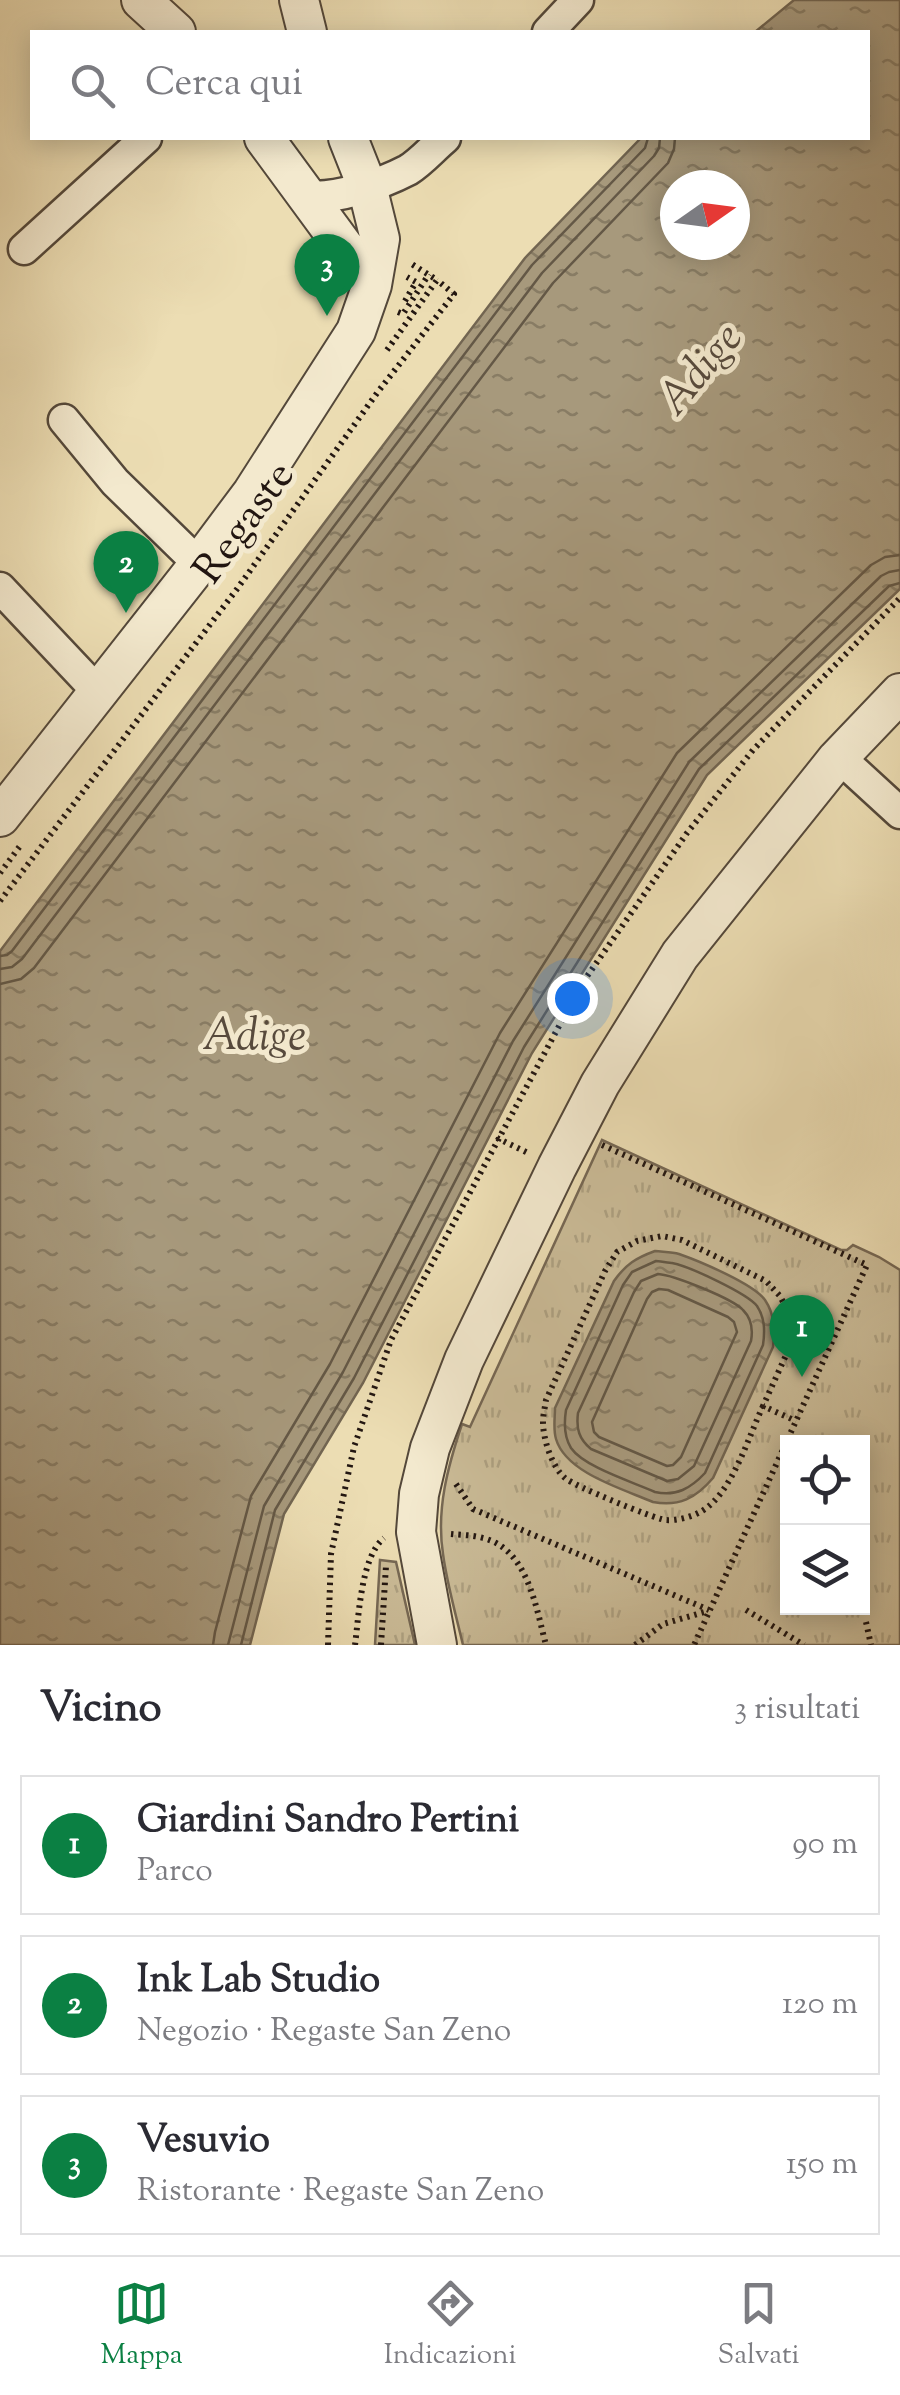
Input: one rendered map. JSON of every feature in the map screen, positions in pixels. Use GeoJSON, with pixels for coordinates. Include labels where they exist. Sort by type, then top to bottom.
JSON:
{"type":"FeatureCollection","features":[{"type":"Feature","properties":{"kind":"street"},"geometry":{"type":"LineString","coordinates":[[141,0],[174,30]]}},
{"type":"Feature","properties":{"kind":"street"},"geometry":{"type":"LineString","coordinates":[[298,0],[306,30]]}},
{"type":"Feature","properties":{"kind":"street"},"geometry":{"type":"LineString","coordinates":[[550,30],[578,0]]}},
{"type":"Feature","properties":{"kind":"street"},"geometry":{"type":"LineString","coordinates":[[24,248],[144,140]]}},
{"type":"Feature","properties":{"kind":"street"},"geometry":{"type":"LineString","coordinates":[[265,140],[306,196],[385,278]]}},
{"type":"Feature","properties":{"kind":"street"},"geometry":{"type":"LineString","coordinates":[[0,817],[116,696],[199,564],[252,492],[356,332],[385,278],[367,186],[349,140]]}},
{"type":"Feature","properties":{"kind":"street"},"geometry":{"type":"LineString","coordinates":[[306,196],[319,198],[367,186],[410,169],[443,140]]}},
{"type":"Feature","properties":{"kind":"street"},"geometry":{"type":"LineString","coordinates":[[64,420],[115,482],[199,564]]}},
{"type":"Feature","properties":{"kind":"street"},"geometry":{"type":"LineString","coordinates":[[0,588],[116,696]]}},
{"type":"Feature","properties":{"kind":"street"},"geometry":{"type":"LineString","coordinates":[[438,1645],[416,1532],[419,1494],[430,1448],[464,1360],[557,1166],[600,1084],[680,955],[837,759],[900,692]]}},
{"type":"Feature","properties":{"kind":"street"},"geometry":{"type":"LineString","coordinates":[[837,759],[900,813]]}},
{"type":"Feature","properties":{"kind":"path"},"geometry":{"type":"LineString","coordinates":[[385,278],[416,282],[398,312],[404,314],[429,274]]}},
{"type":"Feature","properties":{"kind":"path","name":"Regaste"},"geometry":{"type":"LineString","coordinates":[[0,902],[454,294],[437,280]]}},
{"type":"Feature","properties":{"kind":"path"},"geometry":{"type":"LineString","coordinates":[[364,382],[377,393]]}},
{"type":"Feature","properties":{"kind":"path"},"geometry":{"type":"LineString","coordinates":[[312,455],[326,465]]}},
{"type":"Feature","properties":{"kind":"path"},"geometry":{"type":"LineString","coordinates":[[328,1645],[331,1554],[354,1447],[391,1340],[497,1138],[581,985],[688,833],[753,750],[900,598]]}},
{"type":"Feature","properties":{"kind":"path"},"geometry":{"type":"LineString","coordinates":[[116,696],[146,710]]}},
{"type":"Feature","properties":{"kind":"path"},"geometry":{"type":"LineString","coordinates":[[48,810],[61,820]]}},
{"type":"Feature","properties":{"kind":"path"},"geometry":{"type":"LineString","coordinates":[[0,884],[8,890]]}},
{"type":"Feature","properties":{"kind":"path"},"geometry":{"type":"LineString","coordinates":[[497,1138],[536,1157]]}},
{"type":"Feature","properties":{"kind":"path"},"geometry":{"type":"LineString","coordinates":[[588,1138],[867,1265],[694,1645]]}},
{"type":"Feature","properties":{"kind":"path"},"geometry":{"type":"LineString","coordinates":[[662,1236],[682,1240],[766,1281],[780,1296],[788,1312],[790,1336],[787,1353],[762,1406],[727,1484],[716,1498],[700,1512],[666,1520],[565,1478],[546,1444],[542,1423],[546,1400],[617,1252],[662,1236]]}},
{"type":"Feature","properties":{"kind":"path"},"geometry":{"type":"LineString","coordinates":[[762,1406],[796,1421]]}},
{"type":"Feature","properties":{"kind":"path"},"geometry":{"type":"LineString","coordinates":[[450,1470],[457,1488],[473,1509],[710,1610]]}},
{"type":"Feature","properties":{"kind":"path"},"geometry":{"type":"LineString","coordinates":[[355,1645],[361,1596],[374,1546],[392,1530],[385,1569],[382,1645]]}},
{"type":"Feature","properties":{"kind":"path"},"geometry":{"type":"LineString","coordinates":[[436,1533],[487,1538],[510,1553],[531,1587],[546,1645]]}},
{"type":"Feature","properties":{"kind":"path"},"geometry":{"type":"LineString","coordinates":[[635,1645],[663,1624],[710,1610]]}},
{"type":"Feature","properties":{"kind":"path"},"geometry":{"type":"LineString","coordinates":[[746,1610],[804,1645]]}},
{"type":"Feature","properties":{"kind":"path"},"geometry":{"type":"LineString","coordinates":[[866,1622],[870,1645]]}},
{"type":"Feature","properties":{"kind":"green space"},"geometry":{"type":"Polygon","coordinates":[[[602,1140],[841,1250],[853,1245],[879,1257],[900,1270],[900,1645],[463,1645],[441,1537],[445,1488],[462,1424],[470,1427],[602,1140]]]}},
{"type":"Feature","properties":{"kind":"green space"},"geometry":{"type":"Polygon","coordinates":[[[380,1560],[396,1562],[415,1645],[375,1645],[380,1560]]]}},
{"type":"Feature","properties":{"kind":"water","name":"Adige"},"geometry":{"type":"Polygon","coordinates":[[[794,0],[900,0],[900,589],[707,775],[532,1053],[363,1383],[284,1514],[250,1645],[0,1645],[0,951],[525,258],[639,140],[870,140],[870,30],[757,30],[794,0]]]}},
{"type":"Feature","properties":{"kind":"water"},"geometry":{"type":"Polygon","coordinates":[[[655,1251],[688,1257],[750,1287],[765,1300],[774,1329],[773,1347],[713,1478],[693,1496],[671,1503],[653,1502],[583,1470],[562,1451],[555,1431],[555,1408],[614,1281],[632,1262],[655,1251]]]}},
{"type":"Feature","properties":{"kind":"place","name":"Vesuvio"},"geometry":{"type":"Point","coordinates":[327,316]}},
{"type":"Feature","properties":{"kind":"place","name":"Ink Lab Studio"},"geometry":{"type":"Point","coordinates":[126,613]}},
{"type":"Feature","properties":{"kind":"place","name":"Giardini Sandro Pertini"},"geometry":{"type":"Point","coordinates":[802,1377]}}]}
